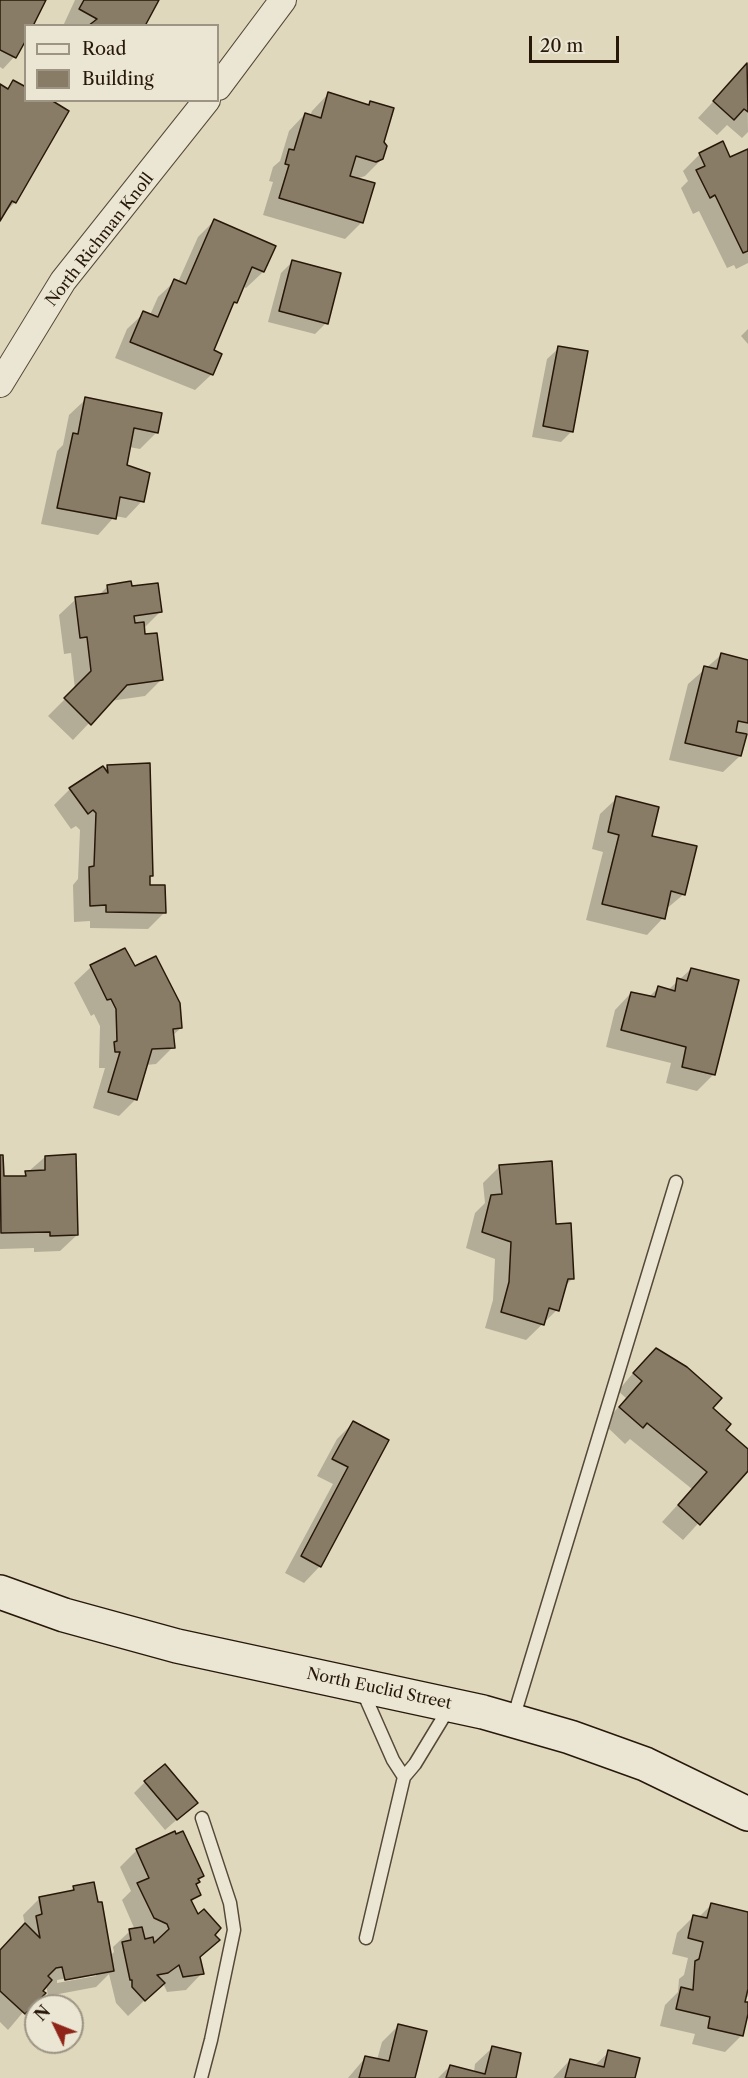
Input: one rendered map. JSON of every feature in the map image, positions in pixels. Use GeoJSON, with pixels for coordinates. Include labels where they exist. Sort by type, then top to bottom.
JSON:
{"type":"FeatureCollection","features":[{"type":"Feature","properties":{"kind":"main road","name":"North Euclid Street"},"geometry":{"type":"LineString","coordinates":[[0,1592],[64,1615],[177,1646],[452,1704],[513,1720],[570,1737],[645,1764],[748,1814]]}},
{"type":"Feature","properties":{"kind":"street"},"geometry":{"type":"LineString","coordinates":[[219,86],[283,0]]}},
{"type":"Feature","properties":{"kind":"street","name":"North Richman Knoll"},"geometry":{"type":"LineString","coordinates":[[0,384],[63,281],[205,102]]}},
{"type":"Feature","properties":{"kind":"lane"},"geometry":{"type":"LineString","coordinates":[[513,1720],[676,1182]]}},
{"type":"Feature","properties":{"kind":"lane"},"geometry":{"type":"LineString","coordinates":[[360,1684],[393,1760],[404,1777]]}},
{"type":"Feature","properties":{"kind":"lane"},"geometry":{"type":"LineString","coordinates":[[366,1938],[404,1777],[415,1764],[452,1704]]}},
{"type":"Feature","properties":{"kind":"lane"},"geometry":{"type":"LineString","coordinates":[[201,2078],[234,1930],[230,1903],[202,1818]]}},
{"type":"Feature","properties":{"kind":"building"},"geometry":{"type":"Polygon","coordinates":[[[0,0],[46,0],[34,24],[24,24],[24,44],[16,58],[0,50],[0,0]]]}},
{"type":"Feature","properties":{"kind":"building"},"geometry":{"type":"Polygon","coordinates":[[[84,0],[159,0],[146,24],[91,24],[97,19],[79,9],[84,0]]]}},
{"type":"Feature","properties":{"kind":"building"},"geometry":{"type":"Polygon","coordinates":[[[747,63],[748,112],[744,109],[734,120],[713,101],[747,63]]]}},
{"type":"Feature","properties":{"kind":"building"},"geometry":{"type":"Polygon","coordinates":[[[13,80],[24,86],[24,102],[54,102],[69,111],[16,203],[12,201],[0,221],[0,84],[8,89],[13,80]]]}},
{"type":"Feature","properties":{"kind":"building"},"geometry":{"type":"Polygon","coordinates":[[[328,92],[369,105],[370,101],[394,108],[384,142],[387,146],[383,159],[376,162],[356,156],[350,176],[375,183],[363,223],[279,198],[289,165],[285,164],[289,149],[294,150],[305,113],[321,118],[328,92]]]}},
{"type":"Feature","properties":{"kind":"building"},"geometry":{"type":"Polygon","coordinates":[[[723,141],[730,157],[748,149],[748,251],[743,253],[715,195],[710,198],[696,170],[705,166],[699,153],[723,141]]]}},
{"type":"Feature","properties":{"kind":"building"},"geometry":{"type":"Polygon","coordinates":[[[214,219],[276,246],[264,272],[252,267],[237,303],[234,302],[214,350],[222,354],[213,375],[130,342],[143,311],[158,317],[174,279],[186,284],[214,219]]]}},
{"type":"Feature","properties":{"kind":"building"},"geometry":{"type":"Polygon","coordinates":[[[292,260],[341,273],[328,324],[279,311],[292,260]]]}},
{"type":"Feature","properties":{"kind":"building"},"geometry":{"type":"Polygon","coordinates":[[[558,346],[588,351],[573,432],[543,426],[558,346]]]}},
{"type":"Feature","properties":{"kind":"building"},"geometry":{"type":"Polygon","coordinates":[[[85,397],[162,413],[158,433],[134,428],[127,465],[150,473],[144,502],[120,497],[116,519],[57,508],[73,433],[78,434],[85,397]]]}},
{"type":"Feature","properties":{"kind":"building"},"geometry":{"type":"Polygon","coordinates":[[[131,581],[132,586],[158,583],[162,612],[134,616],[135,623],[144,622],[145,634],[157,633],[163,680],[127,685],[91,725],[64,698],[91,671],[87,637],[80,638],[75,597],[108,593],[107,585],[131,581]]]}},
{"type":"Feature","properties":{"kind":"building"},"geometry":{"type":"Polygon","coordinates":[[[721,653],[748,660],[748,723],[738,721],[736,732],[747,734],[741,756],[685,743],[704,666],[717,669],[721,653]]]}},
{"type":"Feature","properties":{"kind":"building"},"geometry":{"type":"Polygon","coordinates":[[[150,763],[153,876],[150,876],[150,885],[165,885],[166,913],[106,912],[106,905],[90,906],[89,867],[94,866],[96,813],[93,810],[88,814],[69,788],[103,766],[108,773],[107,765],[150,763]]]}},
{"type":"Feature","properties":{"kind":"building"},"geometry":{"type":"Polygon","coordinates":[[[616,796],[659,807],[652,836],[697,846],[685,895],[671,891],[665,919],[602,904],[619,835],[608,832],[616,796]]]}},
{"type":"Feature","properties":{"kind":"building"},"geometry":{"type":"Polygon","coordinates":[[[125,948],[135,966],[156,956],[180,1003],[182,1028],[173,1029],[175,1048],[152,1049],[137,1100],[108,1092],[120,1052],[115,1052],[114,1042],[117,1041],[116,1009],[111,999],[107,1000],[90,965],[125,948]]]}},
{"type":"Feature","properties":{"kind":"building"},"geometry":{"type":"Polygon","coordinates":[[[691,968],[739,980],[715,1075],[682,1067],[686,1047],[621,1030],[631,992],[655,997],[658,986],[675,991],[677,978],[687,981],[691,968]]]}},
{"type":"Feature","properties":{"kind":"building"},"geometry":{"type":"Polygon","coordinates":[[[76,1154],[78,1235],[50,1236],[50,1232],[1,1233],[0,1155],[3,1155],[4,1176],[26,1176],[25,1171],[45,1170],[45,1156],[76,1154]]]}},
{"type":"Feature","properties":{"kind":"building"},"geometry":{"type":"Polygon","coordinates":[[[552,1161],[556,1224],[571,1223],[574,1279],[568,1279],[559,1311],[549,1308],[544,1325],[501,1312],[509,1282],[511,1242],[482,1232],[491,1195],[502,1194],[499,1165],[552,1161]]]}},
{"type":"Feature","properties":{"kind":"building"},"geometry":{"type":"Polygon","coordinates":[[[656,1348],[687,1367],[722,1398],[713,1408],[731,1424],[726,1430],[748,1449],[748,1471],[700,1525],[678,1505],[707,1472],[647,1423],[643,1428],[619,1407],[642,1381],[633,1373],[656,1348]]]}},
{"type":"Feature","properties":{"kind":"building"},"geometry":{"type":"Polygon","coordinates":[[[353,1421],[389,1440],[321,1567],[301,1556],[348,1467],[332,1459],[353,1421]]]}},
{"type":"Feature","properties":{"kind":"building"},"geometry":{"type":"Polygon","coordinates":[[[165,1764],[198,1803],[177,1820],[144,1781],[165,1764]]]}},
{"type":"Feature","properties":{"kind":"building"},"geometry":{"type":"Polygon","coordinates":[[[175,1831],[176,1834],[183,1831],[204,1876],[198,1879],[200,1882],[196,1884],[201,1895],[191,1900],[198,1914],[204,1909],[221,1928],[215,1935],[220,1940],[200,1957],[204,1974],[183,1977],[179,1965],[168,1973],[157,1975],[165,1983],[145,2001],[132,1987],[122,1942],[131,1940],[129,1929],[142,1927],[145,1939],[153,1937],[154,1943],[169,1929],[167,1924],[154,1918],[137,1883],[149,1878],[136,1849],[175,1831]]]}},
{"type":"Feature","properties":{"kind":"building"},"geometry":{"type":"Polygon","coordinates":[[[94,1882],[98,1902],[102,1902],[114,1971],[65,1980],[62,1967],[56,1968],[48,1976],[52,1980],[43,1991],[45,1994],[24,1994],[24,2013],[0,1991],[0,1950],[25,1923],[40,1938],[36,1916],[42,1914],[39,1897],[74,1890],[73,1886],[94,1882]]]}},
{"type":"Feature","properties":{"kind":"building"},"geometry":{"type":"Polygon","coordinates":[[[711,1903],[748,1912],[748,1989],[745,2002],[748,2002],[748,2014],[743,2036],[708,2028],[710,2017],[676,2009],[681,1987],[693,1990],[695,1961],[699,1959],[703,1942],[688,1938],[693,1915],[707,1918],[711,1903]]]}},
{"type":"Feature","properties":{"kind":"building"},"geometry":{"type":"Polygon","coordinates":[[[398,2024],[427,2031],[415,2078],[359,2078],[365,2056],[389,2061],[398,2024]]]}},
{"type":"Feature","properties":{"kind":"building"},"geometry":{"type":"Polygon","coordinates":[[[492,2046],[521,2053],[516,2078],[446,2078],[450,2065],[485,2074],[492,2046]]]}},
{"type":"Feature","properties":{"kind":"building"},"geometry":{"type":"Polygon","coordinates":[[[608,2050],[640,2058],[635,2078],[565,2078],[570,2059],[604,2067],[608,2050]]]}}]}
